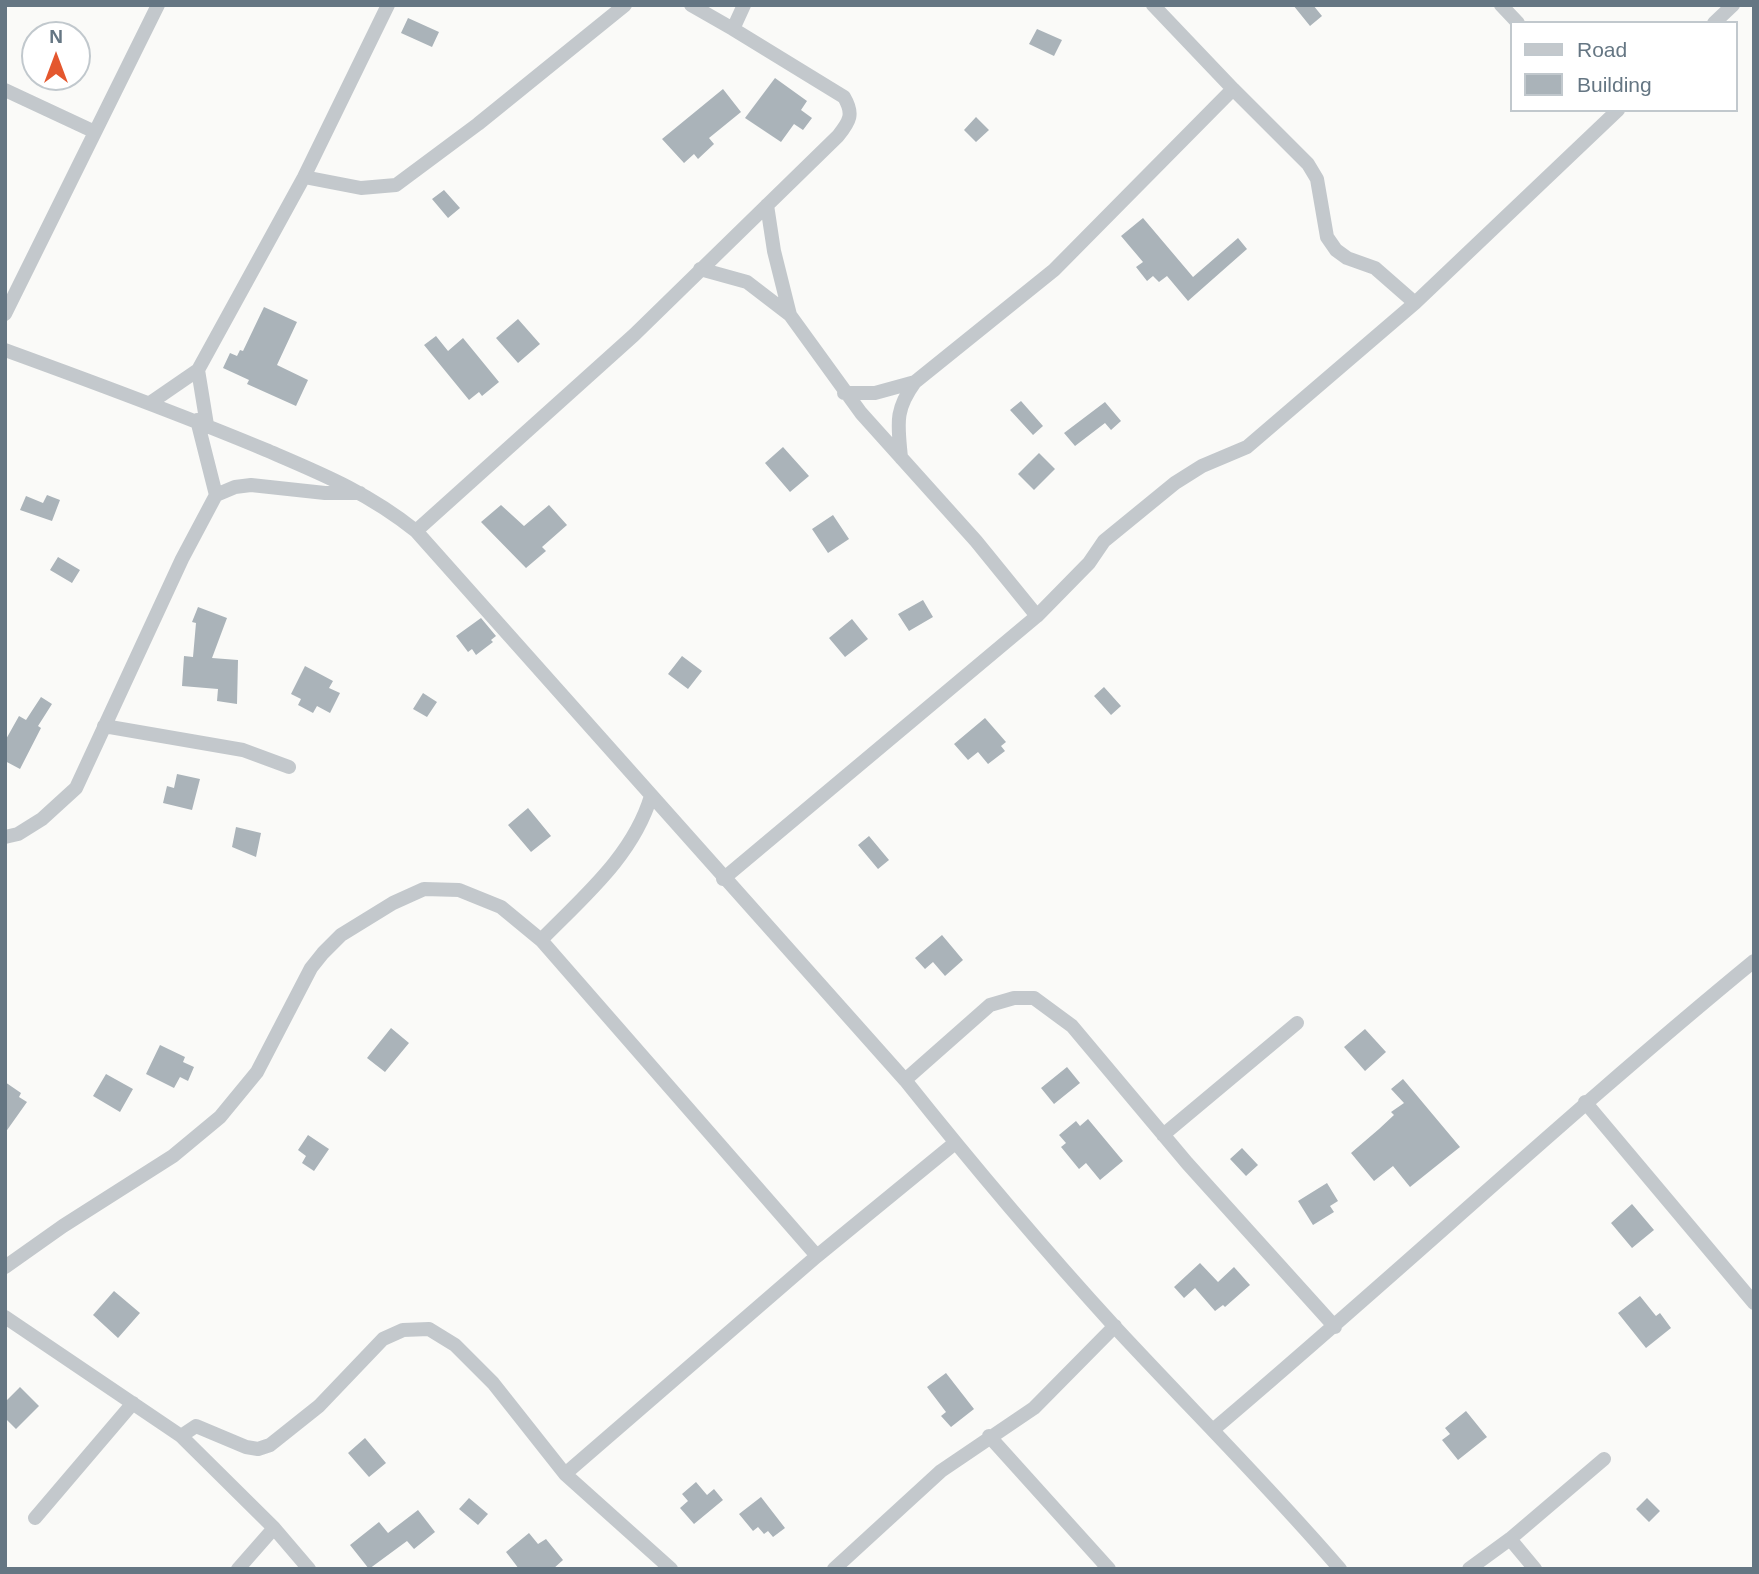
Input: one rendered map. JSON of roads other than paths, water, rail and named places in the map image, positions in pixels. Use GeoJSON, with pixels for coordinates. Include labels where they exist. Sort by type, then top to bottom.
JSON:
{"type":"FeatureCollection","features":[{"type":"Feature","properties":{"kind":"street"},"geometry":{"type":"LineString","coordinates":[[5,314],[158,5]]}},
{"type":"Feature","properties":{"kind":"street"},"geometry":{"type":"LineString","coordinates":[[150,403],[198,370],[304,177],[388,5]]}},
{"type":"Feature","properties":{"kind":"street"},"geometry":{"type":"LineString","coordinates":[[304,177],[360,188],[396,185],[508,101],[625,5]]}},
{"type":"Feature","properties":{"kind":"street"},"geometry":{"type":"LineString","coordinates":[[416,531],[634,335],[838,136],[850,121],[850,108],[844,97],[691,5]]}},
{"type":"Feature","properties":{"kind":"street"},"geometry":{"type":"LineString","coordinates":[[733,29],[744,5]]}},
{"type":"Feature","properties":{"kind":"street"},"geometry":{"type":"LineString","coordinates":[[1153,5],[1312,172],[1322,197],[1327,237],[1336,250],[1347,258],[1375,268],[1415,303]]}},
{"type":"Feature","properties":{"kind":"street"},"geometry":{"type":"LineString","coordinates":[[1501,5],[1516,21]]}},
{"type":"Feature","properties":{"kind":"street"},"geometry":{"type":"LineString","coordinates":[[1716,21],[1734,5]]}},
{"type":"Feature","properties":{"kind":"street"},"geometry":{"type":"LineString","coordinates":[[901,458],[898,416],[901,401],[915,382],[1054,270],[1234,89]]}},
{"type":"Feature","properties":{"kind":"street"},"geometry":{"type":"LineString","coordinates":[[5,90],[95,132]]}},
{"type":"Feature","properties":{"kind":"street"},"geometry":{"type":"LineString","coordinates":[[723,879],[1037,616],[1114,532],[1175,482],[1202,466],[1247,447],[1415,303],[1609,113]]}},
{"type":"Feature","properties":{"kind":"street"},"geometry":{"type":"LineString","coordinates":[[767,205],[774,251],[790,315]]}},
{"type":"Feature","properties":{"kind":"street"},"geometry":{"type":"LineString","coordinates":[[700,269],[747,282],[790,315],[844,393],[976,541],[1037,616]]}},
{"type":"Feature","properties":{"kind":"street"},"geometry":{"type":"LineString","coordinates":[[5,350],[202,422],[364,493],[416,531],[723,879],[905,1080],[955,1143],[1115,1326],[1214,1429],[1340,1569]]}},
{"type":"Feature","properties":{"kind":"street"},"geometry":{"type":"LineString","coordinates":[[5,837],[18,834],[42,819],[76,788],[182,559],[216,495],[202,422],[198,370]]}},
{"type":"Feature","properties":{"kind":"street"},"geometry":{"type":"LineString","coordinates":[[844,393],[875,393],[915,382]]}},
{"type":"Feature","properties":{"kind":"street"},"geometry":{"type":"LineString","coordinates":[[216,495],[235,487],[251,485],[325,493],[364,493]]}},
{"type":"Feature","properties":{"kind":"street"},"geometry":{"type":"LineString","coordinates":[[104,726],[243,750],[289,767]]}},
{"type":"Feature","properties":{"kind":"street"},"geometry":{"type":"LineString","coordinates":[[541,940],[631,843],[651,796]]}},
{"type":"Feature","properties":{"kind":"street"},"geometry":{"type":"LineString","coordinates":[[5,1267],[63,1226],[173,1156],[220,1117],[257,1072],[311,968],[323,953],[341,935],[393,903],[424,889],[459,890],[501,907],[541,940],[817,1256]]}},
{"type":"Feature","properties":{"kind":"street"},"geometry":{"type":"LineString","coordinates":[[1214,1429],[1335,1327],[1585,1102],[1754,961]]}},
{"type":"Feature","properties":{"kind":"street"},"geometry":{"type":"LineString","coordinates":[[905,1080],[990,1005],[1014,998],[1034,998],[1072,1026],[1163,1135],[1335,1327]]}},
{"type":"Feature","properties":{"kind":"street"},"geometry":{"type":"LineString","coordinates":[[1163,1135],[1297,1023]]}},
{"type":"Feature","properties":{"kind":"street"},"geometry":{"type":"LineString","coordinates":[[1585,1102],[1754,1303]]}},
{"type":"Feature","properties":{"kind":"street"},"geometry":{"type":"LineString","coordinates":[[565,1474],[817,1256],[955,1143]]}},
{"type":"Feature","properties":{"kind":"street"},"geometry":{"type":"LineString","coordinates":[[5,1317],[181,1436],[274,1528],[309,1569]]}},
{"type":"Feature","properties":{"kind":"street"},"geometry":{"type":"LineString","coordinates":[[834,1569],[941,1471],[1034,1408],[1115,1326]]}},
{"type":"Feature","properties":{"kind":"street"},"geometry":{"type":"LineString","coordinates":[[181,1436],[196,1426],[246,1447],[258,1449],[270,1445],[337,1389],[383,1339],[403,1330],[429,1329],[455,1345],[493,1383],[565,1474],[671,1569]]}},
{"type":"Feature","properties":{"kind":"street"},"geometry":{"type":"LineString","coordinates":[[35,1518],[134,1403]]}},
{"type":"Feature","properties":{"kind":"street"},"geometry":{"type":"LineString","coordinates":[[989,1436],[1109,1569]]}},
{"type":"Feature","properties":{"kind":"street"},"geometry":{"type":"LineString","coordinates":[[1469,1569],[1510,1539],[1604,1459]]}},
{"type":"Feature","properties":{"kind":"street"},"geometry":{"type":"LineString","coordinates":[[239,1569],[274,1528]]}},
{"type":"Feature","properties":{"kind":"street"},"geometry":{"type":"LineString","coordinates":[[1510,1539],[1535,1569]]}}]}
